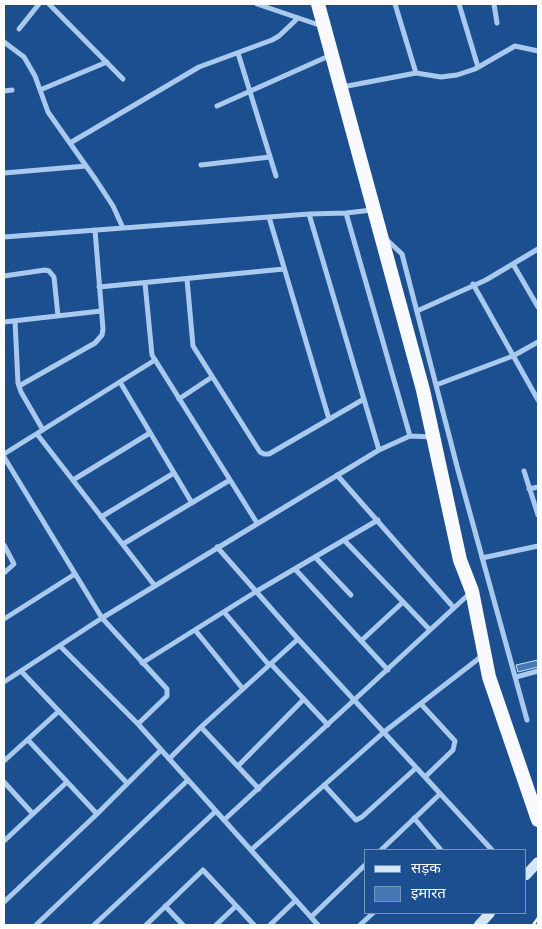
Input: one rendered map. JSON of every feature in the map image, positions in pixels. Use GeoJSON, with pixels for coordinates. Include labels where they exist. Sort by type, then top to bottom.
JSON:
{"type":"FeatureCollection","features":[{"type":"Feature","properties":{"kind":"highway"},"geometry":{"type":"LineString","coordinates":[[318,4],[423,390],[460,560],[472,591],[490,677],[538,820]]}},
{"type":"Feature","properties":{"kind":"main road"},"geometry":{"type":"LineString","coordinates":[[527,874],[538,862]]}},
{"type":"Feature","properties":{"kind":"main road"},"geometry":{"type":"LineString","coordinates":[[478,925],[489,914]]}},
{"type":"Feature","properties":{"kind":"street"},"geometry":{"type":"LineString","coordinates":[[19,29],[39,4]]}},
{"type":"Feature","properties":{"kind":"street"},"geometry":{"type":"LineString","coordinates":[[49,4],[123,79]]}},
{"type":"Feature","properties":{"kind":"street"},"geometry":{"type":"LineString","coordinates":[[257,4],[324,27]]}},
{"type":"Feature","properties":{"kind":"street"},"geometry":{"type":"LineString","coordinates":[[395,4],[416,73]]}},
{"type":"Feature","properties":{"kind":"street"},"geometry":{"type":"LineString","coordinates":[[459,4],[478,67]]}},
{"type":"Feature","properties":{"kind":"street"},"geometry":{"type":"LineString","coordinates":[[494,4],[497,23]]}},
{"type":"Feature","properties":{"kind":"street"},"geometry":{"type":"LineString","coordinates":[[70,143],[194,70],[272,40],[298,18]]}},
{"type":"Feature","properties":{"kind":"street"},"geometry":{"type":"LineString","coordinates":[[4,42],[24,58],[40,90],[46,108],[113,206],[123,228]]}},
{"type":"Feature","properties":{"kind":"street"},"geometry":{"type":"LineString","coordinates":[[341,87],[416,73],[449,76],[478,67],[514,46],[538,50]]}},
{"type":"Feature","properties":{"kind":"street"},"geometry":{"type":"LineString","coordinates":[[238,53],[276,176]]}},
{"type":"Feature","properties":{"kind":"street"},"geometry":{"type":"LineString","coordinates":[[217,106],[332,55]]}},
{"type":"Feature","properties":{"kind":"street"},"geometry":{"type":"LineString","coordinates":[[40,90],[107,62]]}},
{"type":"Feature","properties":{"kind":"street"},"geometry":{"type":"LineString","coordinates":[[4,91],[12,90]]}},
{"type":"Feature","properties":{"kind":"street"},"geometry":{"type":"LineString","coordinates":[[201,165],[270,157]]}},
{"type":"Feature","properties":{"kind":"street"},"geometry":{"type":"LineString","coordinates":[[4,173],[86,166]]}},
{"type":"Feature","properties":{"kind":"street"},"geometry":{"type":"LineString","coordinates":[[4,237],[309,214],[346,213],[374,209]]}},
{"type":"Feature","properties":{"kind":"street"},"geometry":{"type":"LineString","coordinates":[[346,213],[410,436]]}},
{"type":"Feature","properties":{"kind":"street"},"geometry":{"type":"LineString","coordinates":[[309,214],[379,450]]}},
{"type":"Feature","properties":{"kind":"street"},"geometry":{"type":"LineString","coordinates":[[269,217],[329,419]]}},
{"type":"Feature","properties":{"kind":"street"},"geometry":{"type":"LineString","coordinates":[[19,386],[99,340],[103,329],[95,230]]}},
{"type":"Feature","properties":{"kind":"street"},"geometry":{"type":"LineString","coordinates":[[380,234],[402,254],[458,470],[528,720]]}},
{"type":"Feature","properties":{"kind":"street"},"geometry":{"type":"LineString","coordinates":[[417,311],[473,284],[486,280],[538,249]]}},
{"type":"Feature","properties":{"kind":"street"},"geometry":{"type":"LineString","coordinates":[[513,264],[538,307]]}},
{"type":"Feature","properties":{"kind":"street"},"geometry":{"type":"LineString","coordinates":[[99,287],[284,269]]}},
{"type":"Feature","properties":{"kind":"street"},"geometry":{"type":"LineString","coordinates":[[4,276],[49,271],[54,277],[58,316]]}},
{"type":"Feature","properties":{"kind":"street"},"geometry":{"type":"LineString","coordinates":[[187,279],[192,342],[256,448],[264,454],[269,454],[364,399]]}},
{"type":"Feature","properties":{"kind":"street"},"geometry":{"type":"LineString","coordinates":[[145,283],[150,349],[155,360],[257,523]]}},
{"type":"Feature","properties":{"kind":"street"},"geometry":{"type":"LineString","coordinates":[[473,284],[538,400]]}},
{"type":"Feature","properties":{"kind":"street"},"geometry":{"type":"LineString","coordinates":[[4,322],[101,311]]}},
{"type":"Feature","properties":{"kind":"street"},"geometry":{"type":"LineString","coordinates":[[15,321],[19,386],[43,430]]}},
{"type":"Feature","properties":{"kind":"street"},"geometry":{"type":"LineString","coordinates":[[436,385],[513,356],[538,342]]}},
{"type":"Feature","properties":{"kind":"street"},"geometry":{"type":"LineString","coordinates":[[138,724],[168,693],[102,618],[4,456],[155,360]]}},
{"type":"Feature","properties":{"kind":"street"},"geometry":{"type":"LineString","coordinates":[[179,399],[212,377]]}},
{"type":"Feature","properties":{"kind":"street"},"geometry":{"type":"LineString","coordinates":[[120,382],[192,503]]}},
{"type":"Feature","properties":{"kind":"street"},"geometry":{"type":"LineString","coordinates":[[73,480],[150,433]]}},
{"type":"Feature","properties":{"kind":"street"},"geometry":{"type":"LineString","coordinates":[[37,434],[155,586]]}},
{"type":"Feature","properties":{"kind":"street"},"geometry":{"type":"LineString","coordinates":[[4,682],[102,618],[379,450],[410,436],[433,437]]}},
{"type":"Feature","properties":{"kind":"street"},"geometry":{"type":"LineString","coordinates":[[524,471],[538,515]]}},
{"type":"Feature","properties":{"kind":"street"},"geometry":{"type":"LineString","coordinates":[[101,517],[174,473]]}},
{"type":"Feature","properties":{"kind":"street"},"geometry":{"type":"LineString","coordinates":[[338,475],[454,608]]}},
{"type":"Feature","properties":{"kind":"street"},"geometry":{"type":"LineString","coordinates":[[123,544],[230,480]]}},
{"type":"Feature","properties":{"kind":"street"},"geometry":{"type":"LineString","coordinates":[[530,489],[538,487]]}},
{"type":"Feature","properties":{"kind":"street"},"geometry":{"type":"LineString","coordinates":[[142,662],[257,591],[378,520]]}},
{"type":"Feature","properties":{"kind":"street"},"geometry":{"type":"LineString","coordinates":[[344,540],[430,630]]}},
{"type":"Feature","properties":{"kind":"street"},"geometry":{"type":"LineString","coordinates":[[4,545],[14,564],[4,573]]}},
{"type":"Feature","properties":{"kind":"street"},"geometry":{"type":"LineString","coordinates":[[482,558],[538,546]]}},
{"type":"Feature","properties":{"kind":"street"},"geometry":{"type":"LineString","coordinates":[[217,548],[491,849]]}},
{"type":"Feature","properties":{"kind":"street"},"geometry":{"type":"LineString","coordinates":[[315,557],[351,595]]}},
{"type":"Feature","properties":{"kind":"street"},"geometry":{"type":"LineString","coordinates":[[295,569],[388,670]]}},
{"type":"Feature","properties":{"kind":"street"},"geometry":{"type":"LineString","coordinates":[[4,619],[75,574]]}},
{"type":"Feature","properties":{"kind":"street"},"geometry":{"type":"LineString","coordinates":[[224,820],[468,595]]}},
{"type":"Feature","properties":{"kind":"street"},"geometry":{"type":"LineString","coordinates":[[361,640],[403,602]]}},
{"type":"Feature","properties":{"kind":"street"},"geometry":{"type":"LineString","coordinates":[[224,612],[270,665],[328,725]]}},
{"type":"Feature","properties":{"kind":"street"},"geometry":{"type":"LineString","coordinates":[[195,630],[243,689]]}},
{"type":"Feature","properties":{"kind":"street"},"geometry":{"type":"LineString","coordinates":[[169,759],[298,639]]}},
{"type":"Feature","properties":{"kind":"street"},"geometry":{"type":"LineString","coordinates":[[60,646],[138,724],[318,925]]}},
{"type":"Feature","properties":{"kind":"street"},"geometry":{"type":"LineString","coordinates":[[251,850],[384,732],[485,654]]}},
{"type":"Feature","properties":{"kind":"street"},"geometry":{"type":"LineString","coordinates":[[21,671],[127,784]]}},
{"type":"Feature","properties":{"kind":"street"},"geometry":{"type":"LineString","coordinates":[[516,677],[538,671]]}},
{"type":"Feature","properties":{"kind":"street"},"geometry":{"type":"LineString","coordinates":[[238,766],[304,699]]}},
{"type":"Feature","properties":{"kind":"street"},"geometry":{"type":"LineString","coordinates":[[421,704],[455,741],[453,750],[425,777]]}},
{"type":"Feature","properties":{"kind":"street"},"geometry":{"type":"LineString","coordinates":[[4,761],[59,711]]}},
{"type":"Feature","properties":{"kind":"street"},"geometry":{"type":"LineString","coordinates":[[201,728],[259,789]]}},
{"type":"Feature","properties":{"kind":"street"},"geometry":{"type":"LineString","coordinates":[[28,740],[97,814]]}},
{"type":"Feature","properties":{"kind":"street"},"geometry":{"type":"LineString","coordinates":[[4,902],[161,750]]}},
{"type":"Feature","properties":{"kind":"street"},"geometry":{"type":"LineString","coordinates":[[324,785],[356,820],[362,818],[416,768]]}},
{"type":"Feature","properties":{"kind":"street"},"geometry":{"type":"LineString","coordinates":[[36,925],[188,780]]}},
{"type":"Feature","properties":{"kind":"street"},"geometry":{"type":"LineString","coordinates":[[4,782],[33,814]]}},
{"type":"Feature","properties":{"kind":"street"},"geometry":{"type":"LineString","coordinates":[[4,841],[67,782]]}},
{"type":"Feature","properties":{"kind":"street"},"geometry":{"type":"LineString","coordinates":[[382,849],[440,794]]}},
{"type":"Feature","properties":{"kind":"street"},"geometry":{"type":"LineString","coordinates":[[94,925],[216,811]]}},
{"type":"Feature","properties":{"kind":"street"},"geometry":{"type":"LineString","coordinates":[[414,818],[440,849]]}},
{"type":"Feature","properties":{"kind":"street"},"geometry":{"type":"LineString","coordinates":[[311,917],[364,866]]}},
{"type":"Feature","properties":{"kind":"street"},"geometry":{"type":"LineString","coordinates":[[146,925],[203,870],[254,925]]}},
{"type":"Feature","properties":{"kind":"street"},"geometry":{"type":"LineString","coordinates":[[270,925],[296,900]]}},
{"type":"Feature","properties":{"kind":"street"},"geometry":{"type":"LineString","coordinates":[[165,906],[183,925]]}},
{"type":"Feature","properties":{"kind":"street"},"geometry":{"type":"LineString","coordinates":[[216,925],[236,906]]}},
{"type":"Feature","properties":{"kind":"street"},"geometry":{"type":"LineString","coordinates":[[360,925],[372,914]]}},
{"type":"Feature","properties":{"kind":"building"},"geometry":{"type":"Polygon","coordinates":[[[538,660],[538,667],[518,672],[516,665],[538,660]]]}},
{"type":"Feature","properties":{"kind":"railway"},"geometry":{"type":"LineString","coordinates":[[533,925],[538,918]]}}]}
